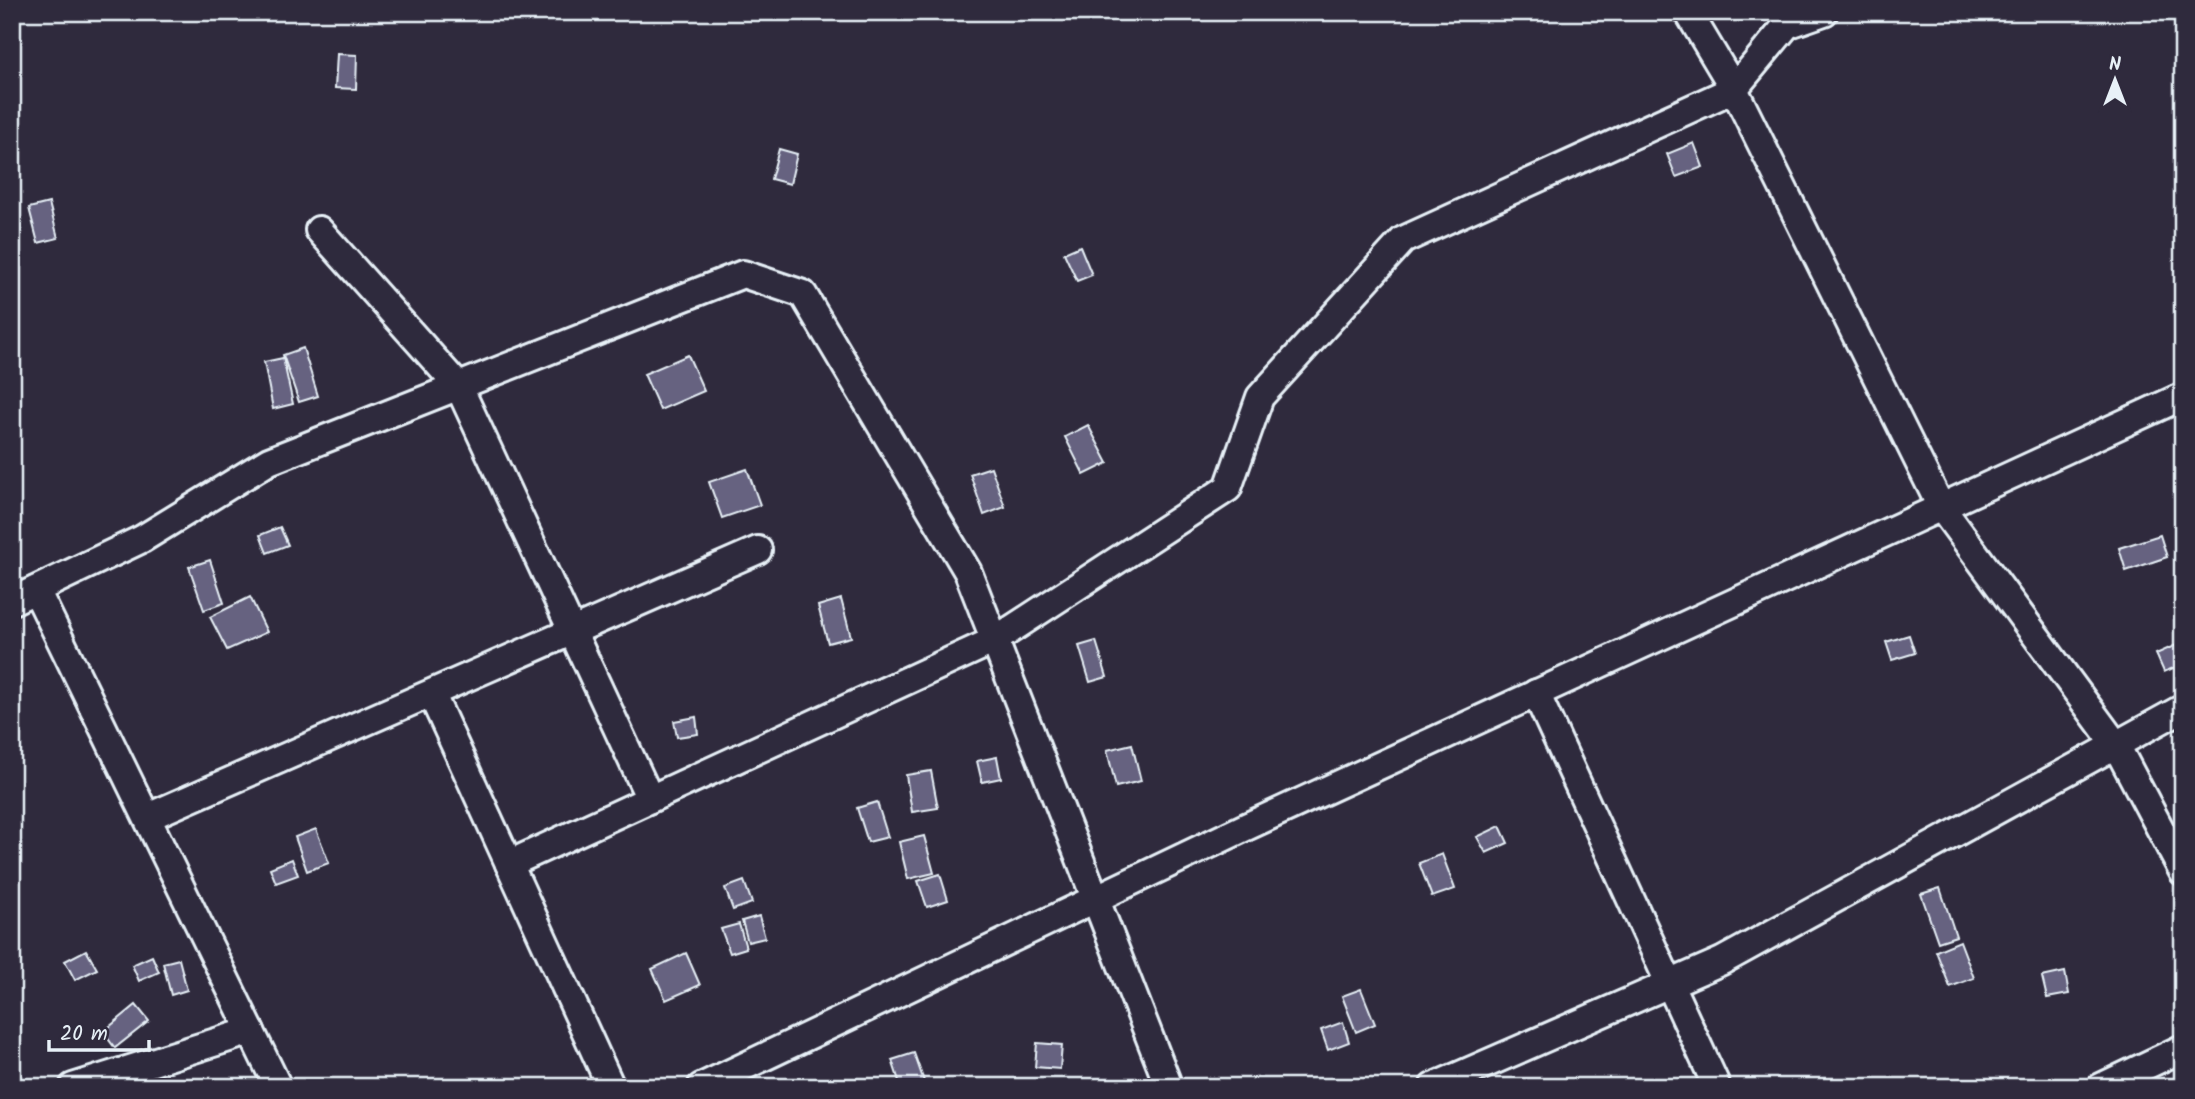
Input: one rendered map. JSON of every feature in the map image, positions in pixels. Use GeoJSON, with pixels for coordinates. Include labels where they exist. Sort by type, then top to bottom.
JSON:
{"type":"FeatureCollection","features":[{"type":"Feature","properties":{"kind":"street"},"geometry":{"type":"LineString","coordinates":[[1689,12],[1734,89],[1941,507],[2116,745],[2183,872]]}},
{"type":"Feature","properties":{"kind":"street"},"geometry":{"type":"LineString","coordinates":[[509,864],[995,640],[1227,488],[1260,397],[1403,240],[1734,89],[1787,25],[1824,12]]}},
{"type":"Feature","properties":{"kind":"street"},"geometry":{"type":"LineString","coordinates":[[319,230],[459,387],[575,632],[650,799]]}},
{"type":"Feature","properties":{"kind":"street"},"geometry":{"type":"LineString","coordinates":[[278,1087],[148,817],[24,596],[142,538],[269,461],[743,274],[803,294],[968,572],[1170,1087]]}},
{"type":"Feature","properties":{"kind":"street"},"geometry":{"type":"LineString","coordinates":[[701,1087],[1095,898],[2183,396]]}},
{"type":"Feature","properties":{"kind":"street"},"geometry":{"type":"LineString","coordinates":[[148,817],[432,695],[758,550]]}},
{"type":"Feature","properties":{"kind":"street"},"geometry":{"type":"LineString","coordinates":[[1536,693],[1717,1087]]}},
{"type":"Feature","properties":{"kind":"street"},"geometry":{"type":"LineString","coordinates":[[432,695],[611,1087]]}},
{"type":"Feature","properties":{"kind":"street"},"geometry":{"type":"LineString","coordinates":[[1433,1087],[1722,961],[2183,708]]}},
{"type":"Feature","properties":{"kind":"street"},"geometry":{"type":"LineString","coordinates":[[72,1087],[251,1031]]}},
{"type":"Feature","properties":{"kind":"street"},"geometry":{"type":"LineString","coordinates":[[2101,1087],[2183,1048]]}},
{"type":"Feature","properties":{"kind":"building"},"geometry":{"type":"Polygon","coordinates":[[[337,54],[357,55],[356,89],[335,88],[337,54]]]}},
{"type":"Feature","properties":{"kind":"building"},"geometry":{"type":"Polygon","coordinates":[[[1694,143],[1703,167],[1676,177],[1667,154],[1694,143]]]}},
{"type":"Feature","properties":{"kind":"building"},"geometry":{"type":"Polygon","coordinates":[[[779,149],[797,154],[790,184],[771,179],[779,149]]]}},
{"type":"Feature","properties":{"kind":"building"},"geometry":{"type":"Polygon","coordinates":[[[49,203],[58,238],[38,243],[29,208],[49,203]]]}},
{"type":"Feature","properties":{"kind":"building"},"geometry":{"type":"Polygon","coordinates":[[[1080,246],[1092,275],[1077,281],[1064,253],[1080,246]]]}},
{"type":"Feature","properties":{"kind":"building"},"geometry":{"type":"Polygon","coordinates":[[[303,348],[318,396],[299,402],[283,355],[303,348]]]}},
{"type":"Feature","properties":{"kind":"building"},"geometry":{"type":"Polygon","coordinates":[[[688,355],[704,391],[660,410],[644,374],[688,355]]]}},
{"type":"Feature","properties":{"kind":"building"},"geometry":{"type":"Polygon","coordinates":[[[283,358],[293,404],[273,409],[264,362],[283,358]]]}},
{"type":"Feature","properties":{"kind":"building"},"geometry":{"type":"Polygon","coordinates":[[[1088,425],[1108,463],[1084,475],[1065,437],[1088,425]]]}},
{"type":"Feature","properties":{"kind":"building"},"geometry":{"type":"Polygon","coordinates":[[[991,467],[1005,507],[984,515],[970,474],[991,467]]]}},
{"type":"Feature","properties":{"kind":"building"},"geometry":{"type":"Polygon","coordinates":[[[747,469],[760,505],[722,518],[709,482],[747,469]]]}},
{"type":"Feature","properties":{"kind":"building"},"geometry":{"type":"Polygon","coordinates":[[[2183,521],[2183,542],[2177,523],[2183,521]]]}},
{"type":"Feature","properties":{"kind":"building"},"geometry":{"type":"Polygon","coordinates":[[[280,527],[288,545],[267,553],[260,535],[280,527]]]}},
{"type":"Feature","properties":{"kind":"building"},"geometry":{"type":"Polygon","coordinates":[[[2160,535],[2167,557],[2126,571],[2119,548],[2160,535]]]}},
{"type":"Feature","properties":{"kind":"building"},"geometry":{"type":"Polygon","coordinates":[[[210,560],[224,603],[204,610],[189,567],[210,560]]]}},
{"type":"Feature","properties":{"kind":"building"},"geometry":{"type":"Polygon","coordinates":[[[250,597],[267,632],[227,650],[210,617],[250,597]]]}},
{"type":"Feature","properties":{"kind":"building"},"geometry":{"type":"Polygon","coordinates":[[[841,599],[851,637],[828,643],[818,606],[841,599]]]}},
{"type":"Feature","properties":{"kind":"building"},"geometry":{"type":"Polygon","coordinates":[[[1909,635],[1915,653],[1892,660],[1886,642],[1909,635]]]}},
{"type":"Feature","properties":{"kind":"building"},"geometry":{"type":"Polygon","coordinates":[[[1096,641],[1107,677],[1090,682],[1079,646],[1096,641]]]}},
{"type":"Feature","properties":{"kind":"building"},"geometry":{"type":"Polygon","coordinates":[[[2183,642],[2183,664],[2164,672],[2156,654],[2183,642]]]}},
{"type":"Feature","properties":{"kind":"building"},"geometry":{"type":"Polygon","coordinates":[[[696,717],[698,734],[677,737],[674,721],[696,717]]]}},
{"type":"Feature","properties":{"kind":"building"},"geometry":{"type":"Polygon","coordinates":[[[1132,744],[1141,781],[1116,787],[1107,750],[1132,744]]]}},
{"type":"Feature","properties":{"kind":"building"},"geometry":{"type":"Polygon","coordinates":[[[997,757],[1001,778],[982,782],[977,761],[997,757]]]}},
{"type":"Feature","properties":{"kind":"building"},"geometry":{"type":"Polygon","coordinates":[[[931,771],[938,808],[912,812],[906,775],[931,771]]]}},
{"type":"Feature","properties":{"kind":"building"},"geometry":{"type":"Polygon","coordinates":[[[877,802],[888,837],[868,842],[857,808],[877,802]]]}},
{"type":"Feature","properties":{"kind":"building"},"geometry":{"type":"Polygon","coordinates":[[[1500,826],[1508,843],[1486,853],[1477,837],[1500,826]]]}},
{"type":"Feature","properties":{"kind":"building"},"geometry":{"type":"Polygon","coordinates":[[[316,829],[329,863],[307,871],[295,837],[316,829]]]}},
{"type":"Feature","properties":{"kind":"building"},"geometry":{"type":"Polygon","coordinates":[[[924,836],[934,873],[908,879],[899,842],[924,836]]]}},
{"type":"Feature","properties":{"kind":"building"},"geometry":{"type":"Polygon","coordinates":[[[1442,854],[1455,889],[1432,897],[1419,863],[1442,854]]]}},
{"type":"Feature","properties":{"kind":"building"},"geometry":{"type":"Polygon","coordinates":[[[292,859],[298,875],[276,883],[270,868],[292,859]]]}},
{"type":"Feature","properties":{"kind":"building"},"geometry":{"type":"Polygon","coordinates":[[[940,874],[948,900],[927,907],[918,881],[940,874]]]}},
{"type":"Feature","properties":{"kind":"building"},"geometry":{"type":"Polygon","coordinates":[[[744,881],[752,903],[733,910],[725,888],[744,881]]]}},
{"type":"Feature","properties":{"kind":"building"},"geometry":{"type":"Polygon","coordinates":[[[1940,888],[1956,936],[1938,942],[1921,894],[1940,888]]]}},
{"type":"Feature","properties":{"kind":"building"},"geometry":{"type":"Polygon","coordinates":[[[759,916],[765,938],[748,942],[742,921],[759,916]]]}},
{"type":"Feature","properties":{"kind":"building"},"geometry":{"type":"Polygon","coordinates":[[[739,924],[746,948],[730,953],[721,929],[739,924]]]}},
{"type":"Feature","properties":{"kind":"building"},"geometry":{"type":"Polygon","coordinates":[[[1960,941],[1974,978],[1950,987],[1936,951],[1960,941]]]}},
{"type":"Feature","properties":{"kind":"building"},"geometry":{"type":"Polygon","coordinates":[[[86,950],[97,969],[75,980],[65,961],[86,950]]]}},
{"type":"Feature","properties":{"kind":"building"},"geometry":{"type":"Polygon","coordinates":[[[686,953],[700,985],[666,1000],[652,969],[686,953]]]}},
{"type":"Feature","properties":{"kind":"building"},"geometry":{"type":"Polygon","coordinates":[[[152,956],[159,972],[139,981],[132,965],[152,956]]]}},
{"type":"Feature","properties":{"kind":"building"},"geometry":{"type":"Polygon","coordinates":[[[179,959],[187,990],[171,995],[163,963],[179,959]]]}},
{"type":"Feature","properties":{"kind":"building"},"geometry":{"type":"Polygon","coordinates":[[[2065,972],[2069,994],[2047,998],[2042,977],[2065,972]]]}},
{"type":"Feature","properties":{"kind":"building"},"geometry":{"type":"Polygon","coordinates":[[[1361,989],[1375,1024],[1356,1032],[1342,996],[1361,989]]]}},
{"type":"Feature","properties":{"kind":"building"},"geometry":{"type":"Polygon","coordinates":[[[136,1005],[149,1021],[115,1048],[103,1032],[136,1005]]]}},
{"type":"Feature","properties":{"kind":"building"},"geometry":{"type":"Polygon","coordinates":[[[1343,1022],[1349,1042],[1328,1050],[1321,1030],[1343,1022]]]}},
{"type":"Feature","properties":{"kind":"building"},"geometry":{"type":"Polygon","coordinates":[[[1037,1043],[1062,1045],[1060,1069],[1035,1067],[1037,1043]]]}},
{"type":"Feature","properties":{"kind":"building"},"geometry":{"type":"Polygon","coordinates":[[[914,1053],[926,1087],[901,1087],[892,1060],[914,1053]]]}}]}
